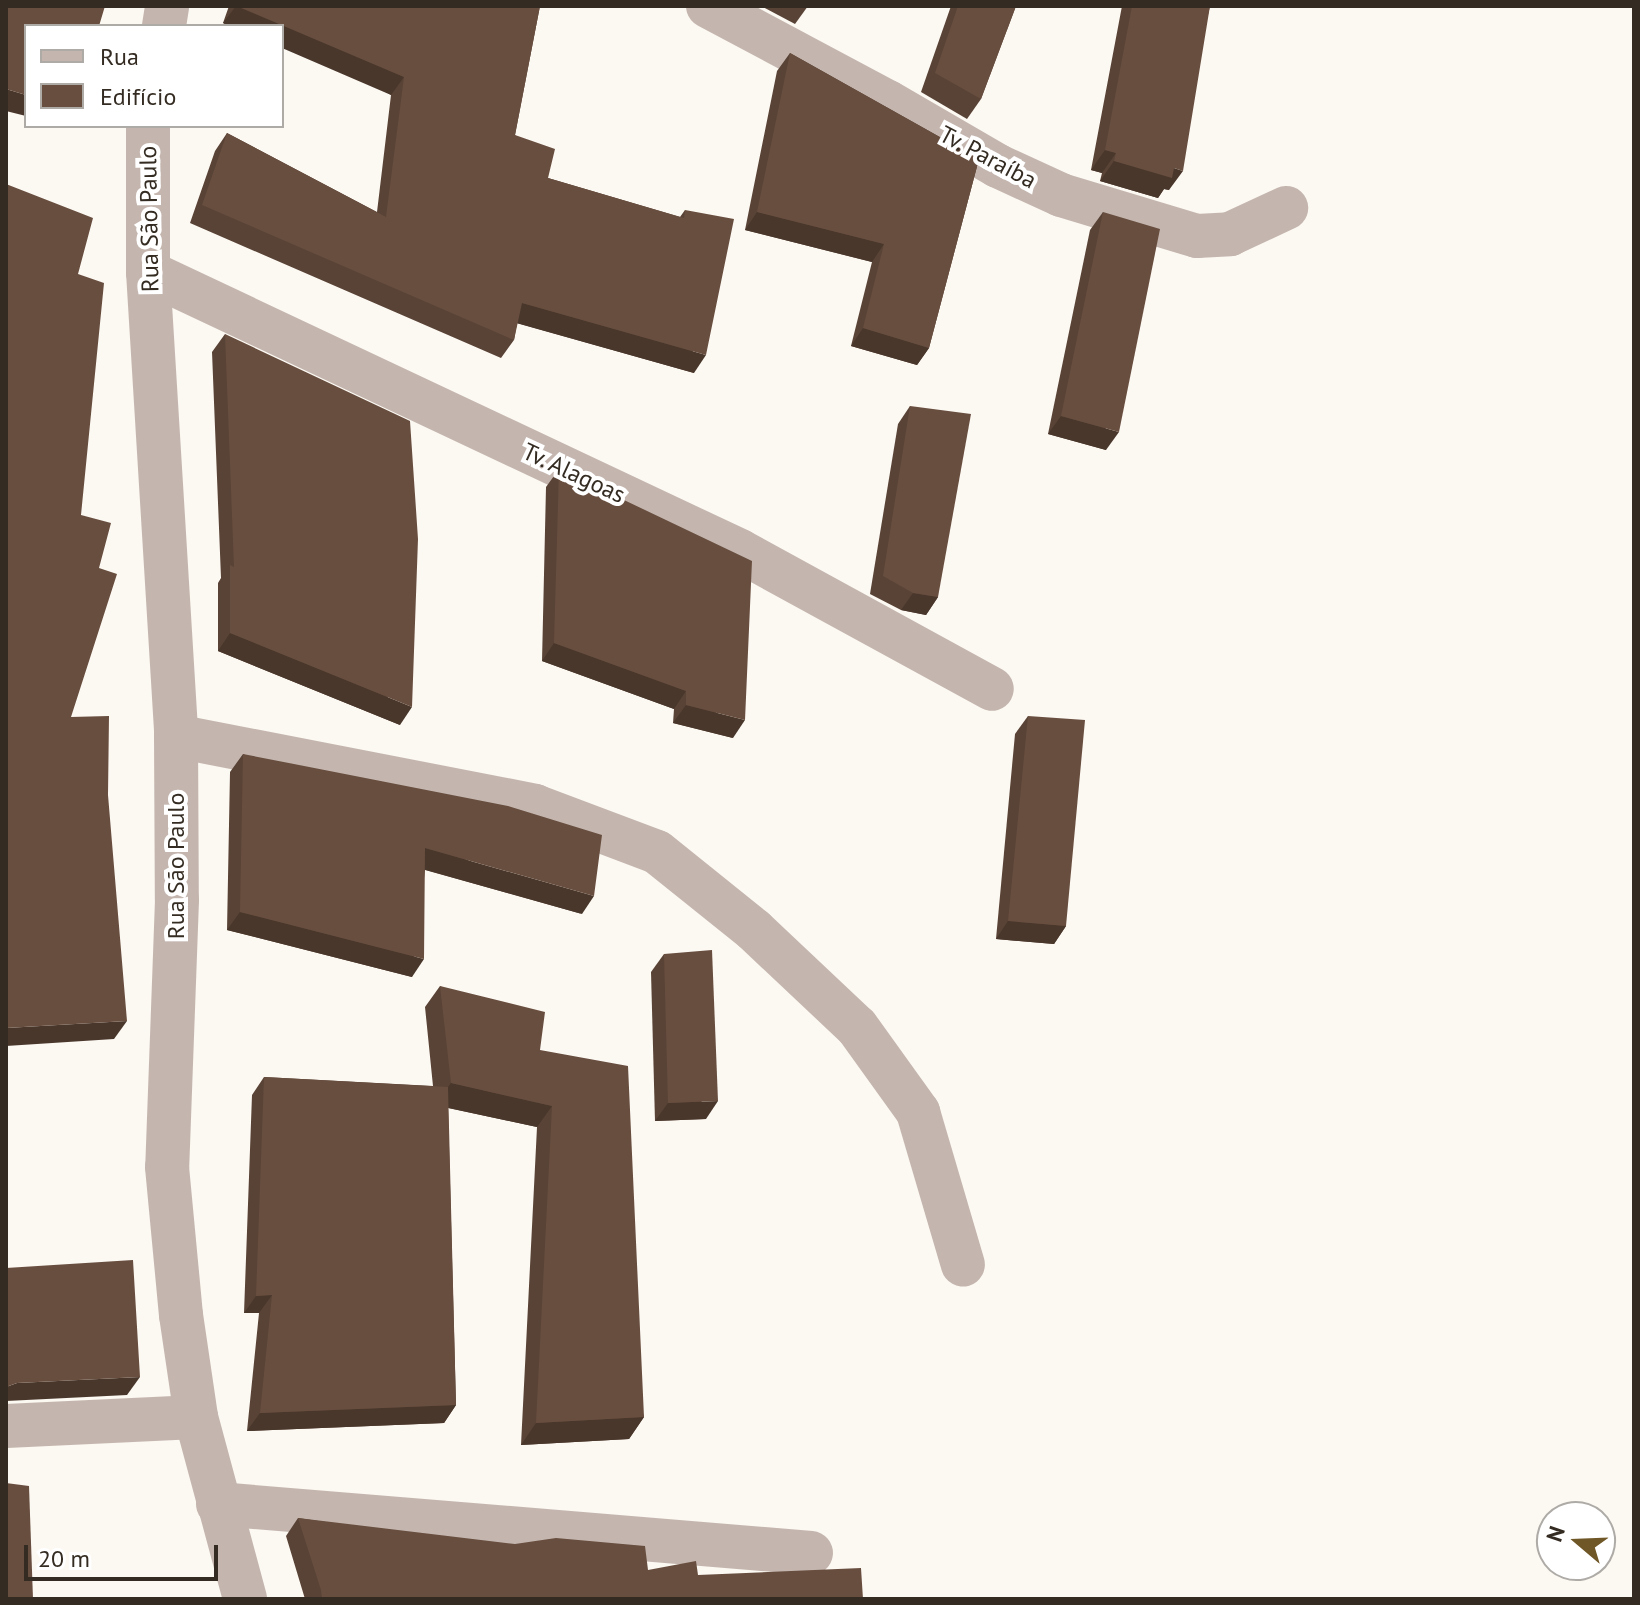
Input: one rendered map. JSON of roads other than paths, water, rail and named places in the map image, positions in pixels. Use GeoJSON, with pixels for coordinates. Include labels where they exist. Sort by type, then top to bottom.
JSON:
{"type":"FeatureCollection","features":[{"type":"Feature","properties":{"kind":"street","name":"Tv. Paraíba"},"geometry":{"type":"LineString","coordinates":[[708,6],[888,102],[998,166],[1061,195],[1197,236],[1230,234],[1286,208]]}},
{"type":"Feature","properties":{"kind":"street","name":"Rua São Paulo"},"geometry":{"type":"LineString","coordinates":[[148,128],[148,272],[176,736],[177,900],[167,1167],[181,1315],[196,1417],[245,1599]]}},
{"type":"Feature","properties":{"kind":"street","name":"Tv. Alagoas"},"geometry":{"type":"LineString","coordinates":[[148,272],[740,551],[992,689]]}},
{"type":"Feature","properties":{"kind":"street"},"geometry":{"type":"LineString","coordinates":[[176,736],[535,806],[657,852],[754,930],[857,1027],[918,1112],[963,1265]]}},
{"type":"Feature","properties":{"kind":"street"},"geometry":{"type":"LineString","coordinates":[[6,1426],[196,1417]]}},
{"type":"Feature","properties":{"kind":"street"},"geometry":{"type":"LineString","coordinates":[[218,1504],[811,1553]]}}]}
